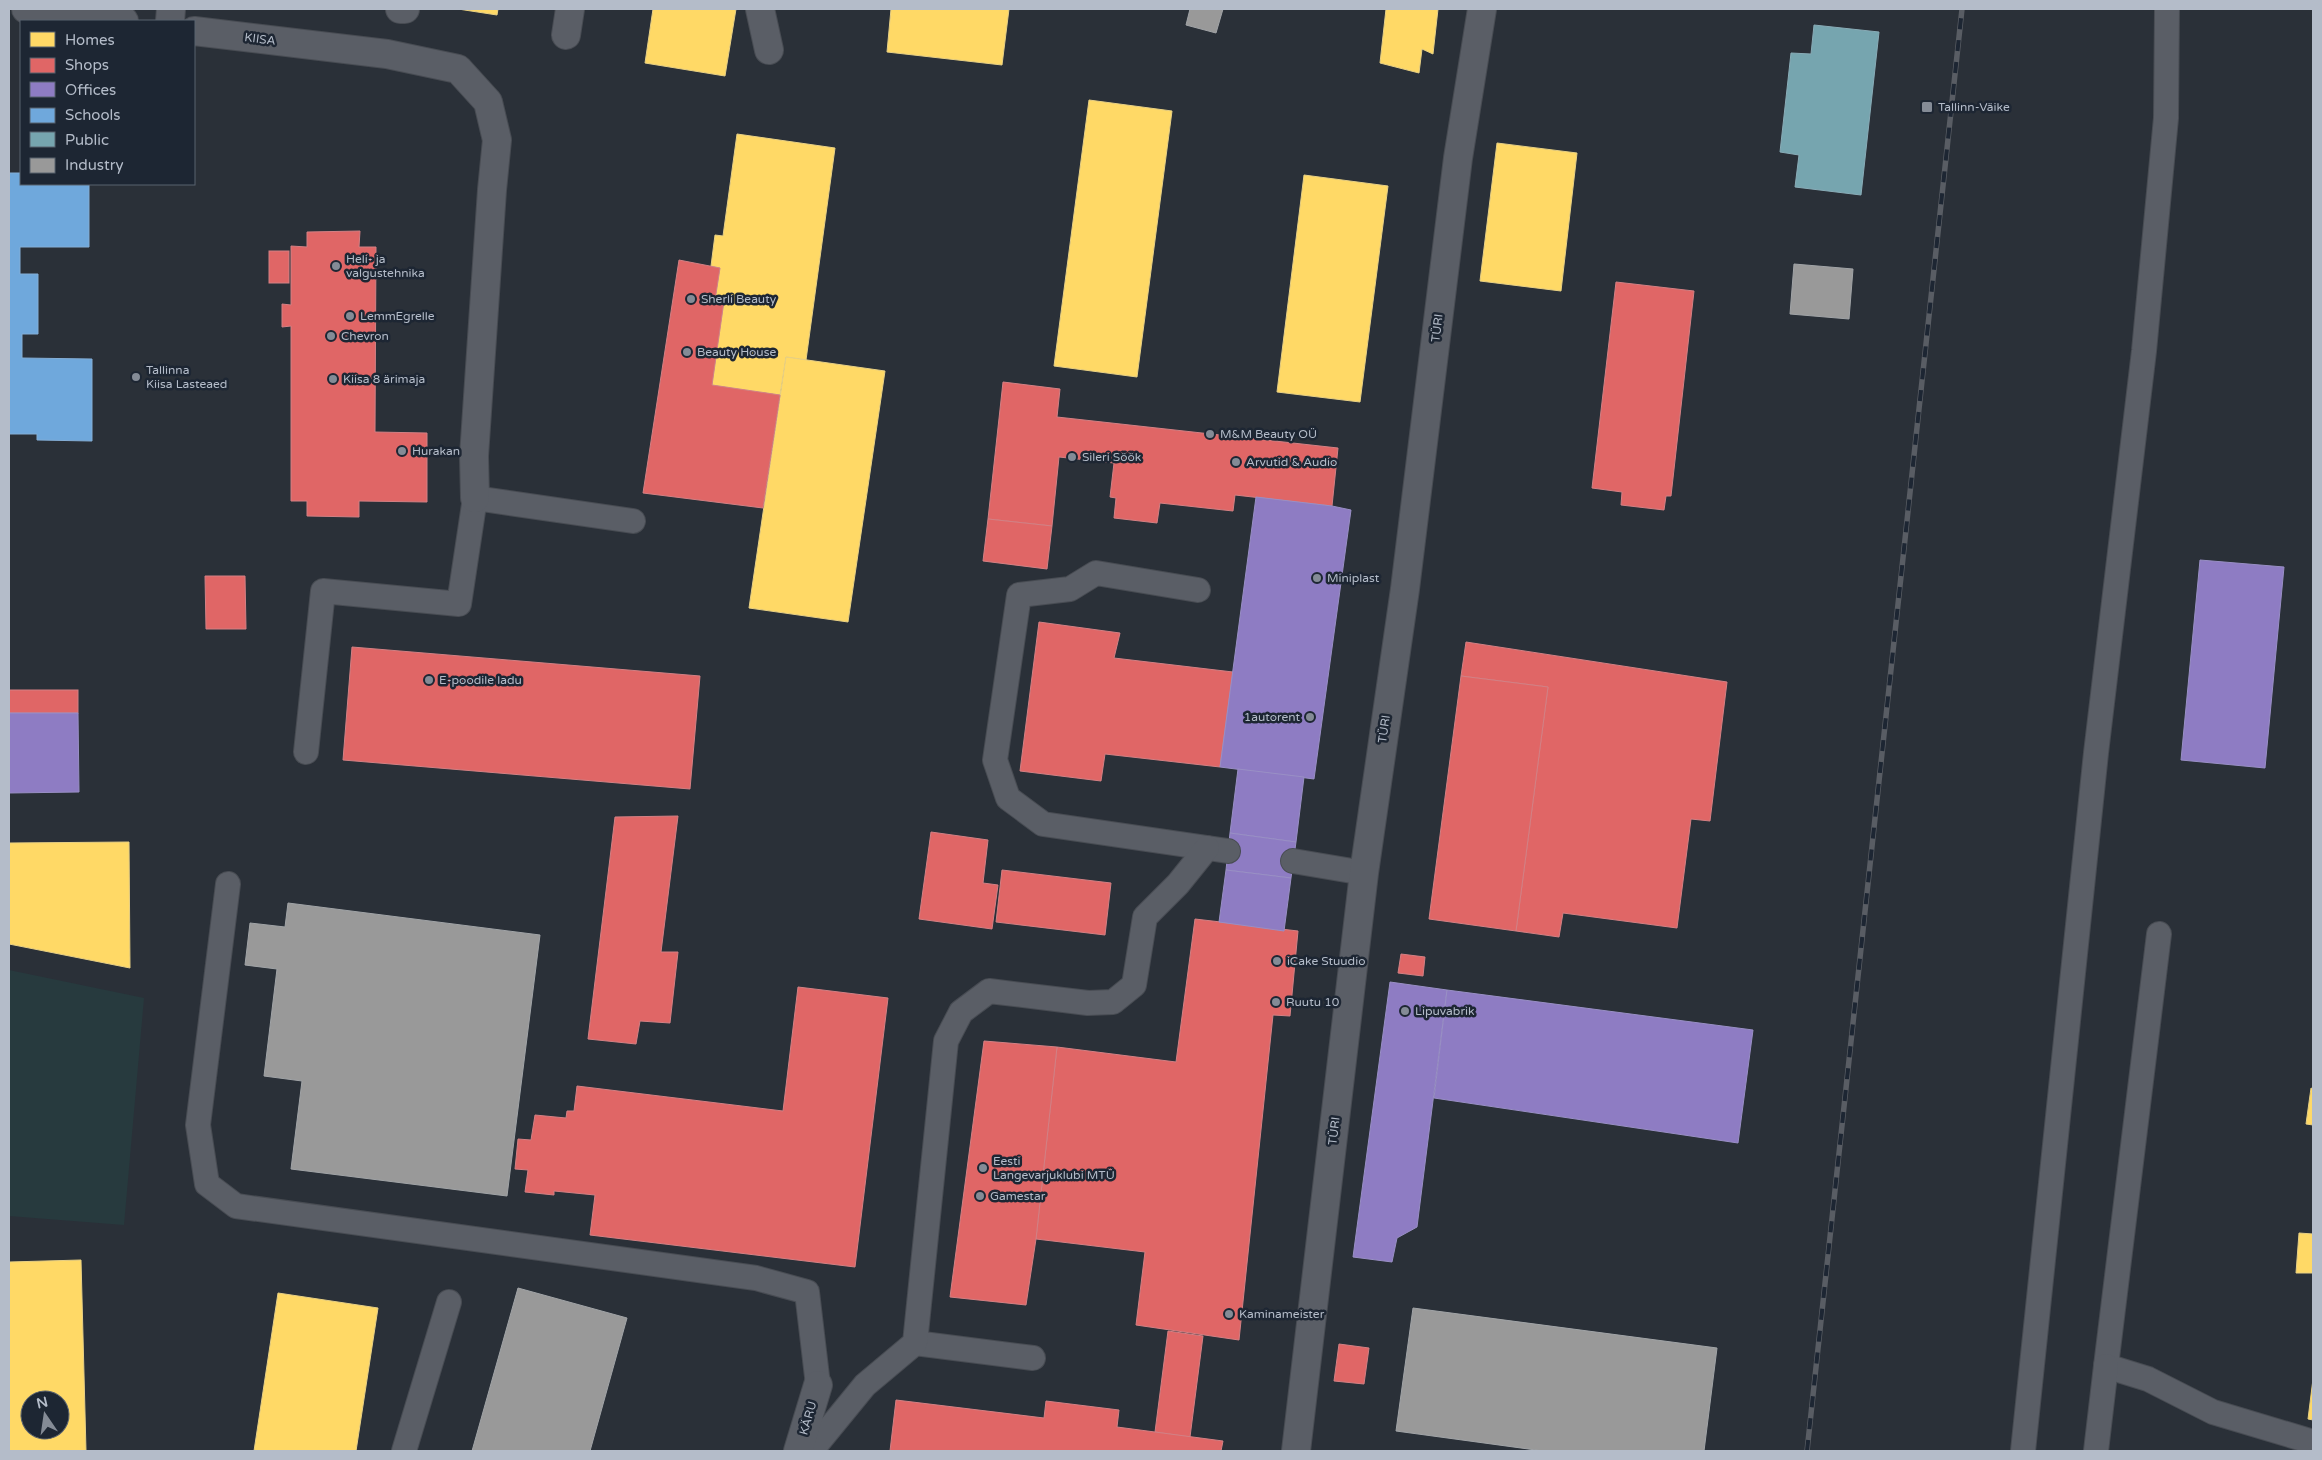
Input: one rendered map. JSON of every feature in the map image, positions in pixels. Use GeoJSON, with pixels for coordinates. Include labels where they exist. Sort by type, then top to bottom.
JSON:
{"type":"FeatureCollection","features":[{"type":"Feature","properties":{"kind":"street"},"geometry":{"type":"LineString","coordinates":[[26,9],[116,20]]}},
{"type":"Feature","properties":{"kind":"street"},"geometry":{"type":"LineString","coordinates":[[400,9],[405,9]]}},
{"type":"Feature","properties":{"kind":"street"},"geometry":{"type":"LineString","coordinates":[[566,35],[570,9]]}},
{"type":"Feature","properties":{"kind":"street"},"geometry":{"type":"LineString","coordinates":[[760,9],[769,50]]}},
{"type":"Feature","properties":{"kind":"street","name":"TÜRI"},"geometry":{"type":"LineString","coordinates":[[1296,1451],[1364,873],[1405,589],[1458,158],[1482,9]]}},
{"type":"Feature","properties":{"kind":"street","name":"KIISA"},"geometry":{"type":"LineString","coordinates":[[195,31],[387,54],[458,69],[488,102],[498,140],[492,190],[474,456],[475,498]]}},
{"type":"Feature","properties":{"kind":"street","name":"KÄRU"},"geometry":{"type":"LineString","coordinates":[[798,1451],[818,1385]]}},
{"type":"Feature","properties":{"kind":"lane"},"geometry":{"type":"LineString","coordinates":[[2023,1451],[2096,754],[2144,351],[2166,118],[2167,9]]}},
{"type":"Feature","properties":{"kind":"lane"},"geometry":{"type":"LineString","coordinates":[[306,752],[323,591],[459,604],[475,498],[633,521]]}},
{"type":"Feature","properties":{"kind":"lane"},"geometry":{"type":"LineString","coordinates":[[811,1451],[866,1385],[915,1343],[946,1041],[960,1012],[989,991],[1088,1003],[1113,1002],[1134,985],[1145,917],[1217,849],[1043,824],[1008,798],[995,760],[1019,595],[1070,589],[1096,573],[1198,590]]}},
{"type":"Feature","properties":{"kind":"lane"},"geometry":{"type":"LineString","coordinates":[[1293,861],[1364,873]]}},
{"type":"Feature","properties":{"kind":"lane"},"geometry":{"type":"LineString","coordinates":[[228,884],[198,1125],[207,1184],[236,1206],[756,1278],[807,1292],[818,1385]]}},
{"type":"Feature","properties":{"kind":"lane"},"geometry":{"type":"LineString","coordinates":[[2096,1451],[2159,934]]}},
{"type":"Feature","properties":{"kind":"lane"},"geometry":{"type":"LineString","coordinates":[[404,1451],[449,1302]]}},
{"type":"Feature","properties":{"kind":"lane"},"geometry":{"type":"LineString","coordinates":[[915,1343],[1033,1358]]}},
{"type":"Feature","properties":{"kind":"lane"},"geometry":{"type":"LineString","coordinates":[[2106,1366],[2148,1379],[2212,1412],[2313,1442]]}},
{"type":"Feature","properties":{"kind":"green space"},"geometry":{"type":"Polygon","coordinates":[[[9,970],[144,998],[124,1225],[9,1216],[9,970]]]}},
{"type":"Feature","properties":{"kind":"building: Homes"},"geometry":{"type":"Polygon","coordinates":[[[458,9],[498,9],[497,15],[458,9]]]}},
{"type":"Feature","properties":{"kind":"building: Homes"},"geometry":{"type":"Polygon","coordinates":[[[653,9],[736,9],[725,76],[645,63],[653,9]]]}},
{"type":"Feature","properties":{"kind":"building: Homes"},"geometry":{"type":"Polygon","coordinates":[[[891,9],[1009,9],[1002,65],[887,52],[891,9]]]}},
{"type":"Feature","properties":{"kind":"building: Homes"},"geometry":{"type":"Polygon","coordinates":[[[1386,9],[1438,9],[1433,54],[1422,49],[1419,73],[1380,63],[1386,9]]]}},
{"type":"Feature","properties":{"kind":"building: Homes"},"geometry":{"type":"Polygon","coordinates":[[[1089,100],[1172,111],[1137,377],[1054,366],[1089,100]]]}},
{"type":"Feature","properties":{"kind":"building: Homes"},"geometry":{"type":"Polygon","coordinates":[[[737,134],[835,148],[806,360],[786,357],[780,395],[712,385],[724,301],[715,300],[720,268],[711,266],[715,235],[723,236],[737,134]]]}},
{"type":"Feature","properties":{"kind":"building: Homes"},"geometry":{"type":"Polygon","coordinates":[[[1497,143],[1577,153],[1561,291],[1480,281],[1497,143]]]}},
{"type":"Feature","properties":{"kind":"building: Homes"},"geometry":{"type":"Polygon","coordinates":[[[1304,175],[1388,186],[1360,402],[1277,392],[1304,175]]]}},
{"type":"Feature","properties":{"kind":"building: Homes"},"geometry":{"type":"Polygon","coordinates":[[[786,357],[885,371],[848,622],[749,608],[786,357]]]}},
{"type":"Feature","properties":{"kind":"building: Homes"},"geometry":{"type":"Polygon","coordinates":[[[129,842],[130,968],[9,944],[9,843],[129,842]]]}},
{"type":"Feature","properties":{"kind":"building: Homes"},"geometry":{"type":"Polygon","coordinates":[[[2311,1088],[2313,1089],[2313,1125],[2306,1124],[2311,1088]]]}},
{"type":"Feature","properties":{"kind":"building: Homes"},"geometry":{"type":"Polygon","coordinates":[[[2299,1233],[2313,1234],[2313,1273],[2296,1273],[2299,1233]]]}},
{"type":"Feature","properties":{"kind":"building: Homes"},"geometry":{"type":"Polygon","coordinates":[[[81,1260],[86,1451],[9,1451],[9,1262],[81,1260]]]}},
{"type":"Feature","properties":{"kind":"building: Homes"},"geometry":{"type":"Polygon","coordinates":[[[278,1293],[378,1308],[356,1451],[254,1451],[278,1293]]]}},
{"type":"Feature","properties":{"kind":"building: Homes"},"geometry":{"type":"Polygon","coordinates":[[[2313,1379],[2313,1420],[2308,1419],[2313,1379]]]}},
{"type":"Feature","properties":{"kind":"building: Shops","name":"Kiisa 8 ärimaja"},"geometry":{"type":"Polygon","coordinates":[[[360,231],[359,247],[376,247],[375,432],[427,433],[427,502],[359,501],[359,517],[307,516],[307,501],[291,501],[291,326],[282,327],[282,304],[291,305],[291,246],[307,247],[307,232],[360,231]]]}},
{"type":"Feature","properties":{"kind":"building: Shops"},"geometry":{"type":"Polygon","coordinates":[[[269,251],[289,251],[289,283],[269,283],[269,251]]]}},
{"type":"Feature","properties":{"kind":"building: Shops"},"geometry":{"type":"Polygon","coordinates":[[[679,260],[720,268],[715,300],[724,301],[712,385],[780,395],[763,508],[643,493],[679,260]]]}},
{"type":"Feature","properties":{"kind":"building: Shops"},"geometry":{"type":"Polygon","coordinates":[[[1616,282],[1694,291],[1671,496],[1666,496],[1664,510],[1621,505],[1622,492],[1592,488],[1616,282]]]}},
{"type":"Feature","properties":{"kind":"building: Shops"},"geometry":{"type":"Polygon","coordinates":[[[1003,382],[1060,389],[1057,417],[1338,448],[1332,506],[1235,495],[1233,511],[1160,503],[1157,523],[1114,518],[1116,498],[1110,497],[1114,463],[1059,457],[1052,526],[988,519],[1003,382]]]}},
{"type":"Feature","properties":{"kind":"building: Shops"},"geometry":{"type":"Polygon","coordinates":[[[988,519],[1052,526],[1047,569],[983,561],[988,519]]]}},
{"type":"Feature","properties":{"kind":"building: Shops"},"geometry":{"type":"Polygon","coordinates":[[[205,576],[245,576],[246,629],[206,629],[205,576]]]}},
{"type":"Feature","properties":{"kind":"building: Shops"},"geometry":{"type":"Polygon","coordinates":[[[1039,622],[1120,633],[1114,658],[1233,672],[1220,767],[1105,754],[1101,781],[1020,771],[1039,622]]]}},
{"type":"Feature","properties":{"kind":"building: Shops"},"geometry":{"type":"Polygon","coordinates":[[[1466,642],[1727,682],[1710,821],[1691,819],[1677,928],[1563,913],[1559,937],[1516,931],[1548,687],[1461,676],[1466,642]]]}},
{"type":"Feature","properties":{"kind":"building: Shops"},"geometry":{"type":"Polygon","coordinates":[[[352,647],[700,676],[690,789],[343,760],[352,647]]]}},
{"type":"Feature","properties":{"kind":"building: Shops"},"geometry":{"type":"Polygon","coordinates":[[[1461,676],[1548,687],[1516,931],[1429,919],[1461,676]]]}},
{"type":"Feature","properties":{"kind":"building: Shops"},"geometry":{"type":"Polygon","coordinates":[[[9,690],[78,690],[78,713],[9,713],[9,690]]]}},
{"type":"Feature","properties":{"kind":"building: Shops"},"geometry":{"type":"Polygon","coordinates":[[[678,816],[661,952],[678,952],[670,1023],[640,1021],[636,1044],[588,1039],[615,817],[678,816]]]}},
{"type":"Feature","properties":{"kind":"building: Shops"},"geometry":{"type":"Polygon","coordinates":[[[931,832],[988,840],[983,883],[998,885],[992,929],[919,919],[931,832]]]}},
{"type":"Feature","properties":{"kind":"building: Shops"},"geometry":{"type":"Polygon","coordinates":[[[1002,870],[1111,883],[1105,935],[996,922],[1002,870]]]}},
{"type":"Feature","properties":{"kind":"building: Shops"},"geometry":{"type":"Polygon","coordinates":[[[1195,919],[1298,931],[1290,1016],[1273,1015],[1239,1340],[1136,1325],[1145,1252],[1036,1239],[1057,1047],[1176,1062],[1195,919]]]}},
{"type":"Feature","properties":{"kind":"building: Shops"},"geometry":{"type":"Polygon","coordinates":[[[1401,954],[1425,957],[1423,976],[1398,973],[1401,954]]]}},
{"type":"Feature","properties":{"kind":"building: Shops"},"geometry":{"type":"Polygon","coordinates":[[[798,987],[888,998],[855,1267],[590,1235],[595,1195],[554,1191],[554,1195],[525,1192],[528,1170],[515,1169],[518,1139],[531,1140],[535,1115],[566,1118],[567,1111],[574,1111],[577,1086],[783,1111],[798,987]]]}},
{"type":"Feature","properties":{"kind":"building: Shops"},"geometry":{"type":"Polygon","coordinates":[[[984,1041],[1057,1047],[1036,1239],[1026,1305],[950,1297],[984,1041]]]}},
{"type":"Feature","properties":{"kind":"building: Shops"},"geometry":{"type":"Polygon","coordinates":[[[1168,1331],[1203,1336],[1190,1437],[1155,1432],[1168,1331]]]}},
{"type":"Feature","properties":{"kind":"building: Shops"},"geometry":{"type":"Polygon","coordinates":[[[1339,1344],[1369,1348],[1364,1384],[1334,1381],[1339,1344]]]}},
{"type":"Feature","properties":{"kind":"building: Shops"},"geometry":{"type":"Polygon","coordinates":[[[896,1400],[1044,1418],[1046,1401],[1119,1410],[1117,1427],[1223,1441],[1221,1451],[890,1451],[896,1400]]]}},
{"type":"Feature","properties":{"kind":"building: Offices"},"geometry":{"type":"Polygon","coordinates":[[[1256,497],[1351,510],[1314,779],[1220,767],[1256,497]]]}},
{"type":"Feature","properties":{"kind":"building: Offices"},"geometry":{"type":"Polygon","coordinates":[[[2200,560],[2284,567],[2265,768],[2181,760],[2200,560]]]}},
{"type":"Feature","properties":{"kind":"building: Offices"},"geometry":{"type":"Polygon","coordinates":[[[9,713],[78,713],[79,792],[9,793],[9,713]]]}},
{"type":"Feature","properties":{"kind":"building: Offices"},"geometry":{"type":"Polygon","coordinates":[[[1238,769],[1304,777],[1296,842],[1230,833],[1238,769]]]}},
{"type":"Feature","properties":{"kind":"building: Offices"},"geometry":{"type":"Polygon","coordinates":[[[1230,833],[1296,842],[1291,878],[1226,870],[1230,833]]]}},
{"type":"Feature","properties":{"kind":"building: Offices"},"geometry":{"type":"Polygon","coordinates":[[[1226,870],[1291,878],[1284,931],[1219,922],[1226,870]]]}},
{"type":"Feature","properties":{"kind":"building: Offices"},"geometry":{"type":"Polygon","coordinates":[[[1390,982],[1447,990],[1417,1227],[1397,1238],[1392,1262],[1353,1257],[1390,982]]]}},
{"type":"Feature","properties":{"kind":"building: Offices"},"geometry":{"type":"Polygon","coordinates":[[[1447,990],[1753,1030],[1738,1143],[1434,1098],[1447,990]]]}},
{"type":"Feature","properties":{"kind":"building: Schools"},"geometry":{"type":"Polygon","coordinates":[[[9,173],[20,173],[20,185],[89,185],[89,247],[20,247],[20,274],[38,274],[38,334],[22,334],[22,358],[92,359],[92,441],[37,440],[37,434],[9,434],[9,173]]]}},
{"type":"Feature","properties":{"kind":"building: Public"},"geometry":{"type":"Polygon","coordinates":[[[1814,25],[1879,32],[1861,195],[1795,187],[1799,155],[1780,152],[1791,53],[1811,54],[1814,25]]]}},
{"type":"Feature","properties":{"kind":"building: Industry"},"geometry":{"type":"Polygon","coordinates":[[[1190,9],[1223,9],[1216,33],[1186,25],[1190,9]]]}},
{"type":"Feature","properties":{"kind":"building: Industry"},"geometry":{"type":"Polygon","coordinates":[[[1794,264],[1853,269],[1849,319],[1790,314],[1794,264]]]}},
{"type":"Feature","properties":{"kind":"building: Industry"},"geometry":{"type":"Polygon","coordinates":[[[288,903],[540,935],[507,1196],[291,1169],[302,1081],[264,1076],[277,969],[245,965],[250,923],[285,927],[288,903]]]}},
{"type":"Feature","properties":{"kind":"building: Industry"},"geometry":{"type":"Polygon","coordinates":[[[518,1288],[627,1318],[590,1451],[472,1451],[518,1288]]]}},
{"type":"Feature","properties":{"kind":"building: Industry"},"geometry":{"type":"Polygon","coordinates":[[[1413,1308],[1717,1348],[1704,1451],[1543,1451],[1396,1431],[1413,1308]]]}},
{"type":"Feature","properties":{"kind":"railway"},"geometry":{"type":"LineString","coordinates":[[1807,1451],[1962,9]]}},
{"type":"Feature","properties":{"kind":"place","name":"Tallinn-Väike"},"geometry":{"type":"Point","coordinates":[1927,107]}},
{"type":"Feature","properties":{"kind":"place","name":"Heli- ja valgustehnika"},"geometry":{"type":"Point","coordinates":[336,266]}},
{"type":"Feature","properties":{"kind":"place","name":"Sherli Beauty"},"geometry":{"type":"Point","coordinates":[691,299]}},
{"type":"Feature","properties":{"kind":"place","name":"LemmEgrelle"},"geometry":{"type":"Point","coordinates":[350,316]}},
{"type":"Feature","properties":{"kind":"place","name":"Chevron"},"geometry":{"type":"Point","coordinates":[331,336]}},
{"type":"Feature","properties":{"kind":"place","name":"Beauty House"},"geometry":{"type":"Point","coordinates":[687,352]}},
{"type":"Feature","properties":{"kind":"place","name":"Tallinna Kiisa Lasteaed"},"geometry":{"type":"Point","coordinates":[136,377]}},
{"type":"Feature","properties":{"kind":"place","name":"Kiisa 8 ärimaja"},"geometry":{"type":"Point","coordinates":[333,379]}},
{"type":"Feature","properties":{"kind":"place","name":"M&M Beauty OÜ"},"geometry":{"type":"Point","coordinates":[1210,434]}},
{"type":"Feature","properties":{"kind":"place","name":"Hurakan"},"geometry":{"type":"Point","coordinates":[402,451]}},
{"type":"Feature","properties":{"kind":"place","name":"Sileri Söök"},"geometry":{"type":"Point","coordinates":[1072,457]}},
{"type":"Feature","properties":{"kind":"place","name":"Arvutid & Audio"},"geometry":{"type":"Point","coordinates":[1236,462]}},
{"type":"Feature","properties":{"kind":"place","name":"Miniplast"},"geometry":{"type":"Point","coordinates":[1317,578]}},
{"type":"Feature","properties":{"kind":"place","name":"E-poodile ladu"},"geometry":{"type":"Point","coordinates":[429,680]}},
{"type":"Feature","properties":{"kind":"place","name":"1autorent"},"geometry":{"type":"Point","coordinates":[1310,717]}},
{"type":"Feature","properties":{"kind":"place","name":"iCake Stuudio"},"geometry":{"type":"Point","coordinates":[1277,961]}},
{"type":"Feature","properties":{"kind":"place","name":"Ruutu 10"},"geometry":{"type":"Point","coordinates":[1276,1002]}},
{"type":"Feature","properties":{"kind":"place","name":"Lipuvabrik"},"geometry":{"type":"Point","coordinates":[1405,1011]}},
{"type":"Feature","properties":{"kind":"place","name":"Eesti Langevarjuklubi MTÜ"},"geometry":{"type":"Point","coordinates":[983,1168]}},
{"type":"Feature","properties":{"kind":"place","name":"Gamestar"},"geometry":{"type":"Point","coordinates":[980,1196]}},
{"type":"Feature","properties":{"kind":"place","name":"Kaminameister"},"geometry":{"type":"Point","coordinates":[1229,1314]}}]}
